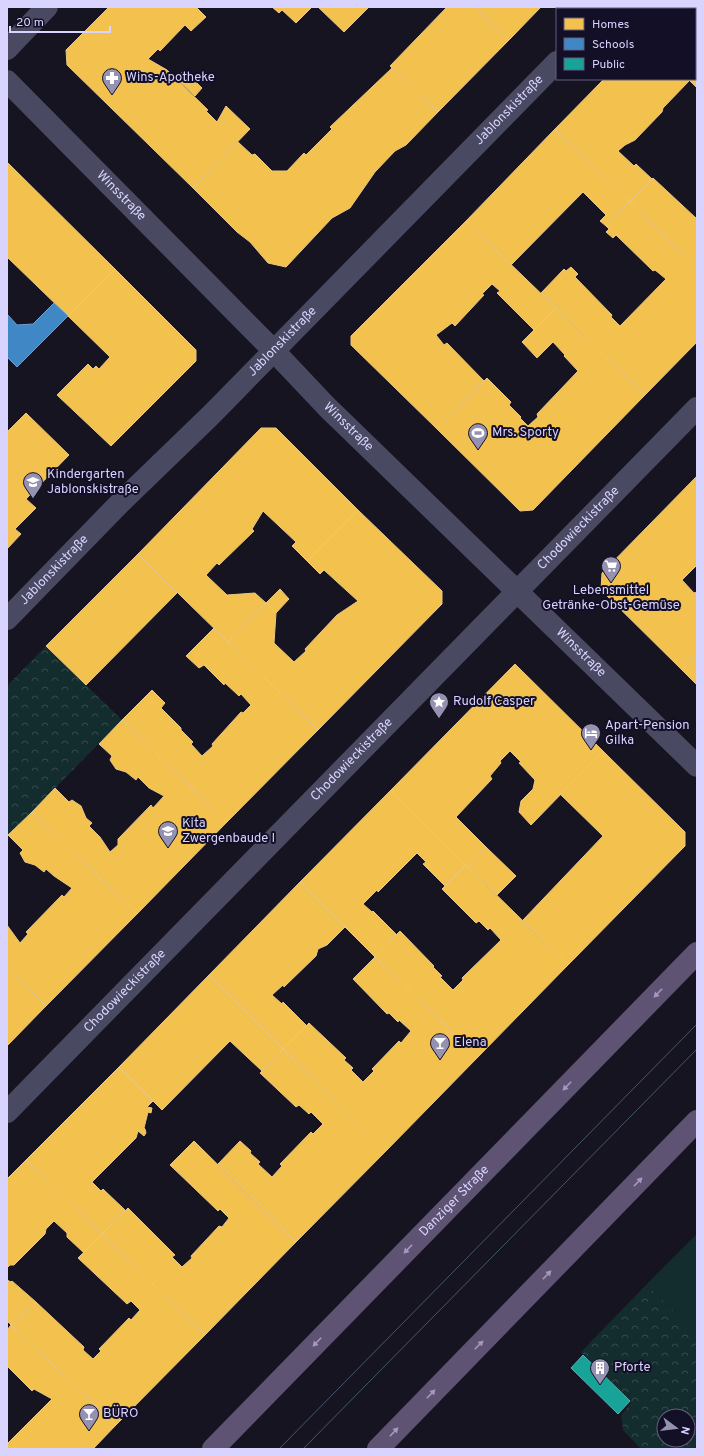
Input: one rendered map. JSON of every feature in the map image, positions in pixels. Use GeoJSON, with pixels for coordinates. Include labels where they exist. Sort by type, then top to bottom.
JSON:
{"type":"FeatureCollection","features":[{"type":"Feature","properties":{"kind":"main road","name":"Danziger Straße"},"geometry":{"type":"LineString","coordinates":[[213,1449],[697,953]]}},
{"type":"Feature","properties":{"kind":"main road"},"geometry":{"type":"LineString","coordinates":[[378,1449],[697,1121]]}},
{"type":"Feature","properties":{"kind":"street"},"geometry":{"type":"LineString","coordinates":[[7,49],[47,7]]}},
{"type":"Feature","properties":{"kind":"street","name":"Jablonskistraße"},"geometry":{"type":"LineString","coordinates":[[7,619],[119,504],[212,414],[556,63]]}},
{"type":"Feature","properties":{"kind":"street","name":"Winsstraße"},"geometry":{"type":"LineString","coordinates":[[7,81],[274,351],[327,407],[697,766]]}},
{"type":"Feature","properties":{"kind":"street","name":"Chodowieckistraße"},"geometry":{"type":"LineString","coordinates":[[7,1112],[697,408]]}},
{"type":"Feature","properties":{"kind":"green space"},"geometry":{"type":"Polygon","coordinates":[[[46,646],[122,720],[7,837],[7,686],[46,646]]]}},
{"type":"Feature","properties":{"kind":"green space"},"geometry":{"type":"Polygon","coordinates":[[[697,1234],[697,1334],[647,1284],[697,1234]]]}},
{"type":"Feature","properties":{"kind":"green space"},"geometry":{"type":"Polygon","coordinates":[[[647,1284],[697,1334],[697,1449],[641,1449],[623,1430],[621,1415],[631,1403],[581,1352],[647,1284]]]}},
{"type":"Feature","properties":{"kind":"building: Homes"},"geometry":{"type":"Polygon","coordinates":[[[109,7],[196,7],[206,17],[191,31],[185,25],[160,51],[158,49],[148,59],[167,70],[208,110],[206,111],[217,122],[226,106],[250,129],[193,188],[67,65],[66,50],[109,7]]]}},
{"type":"Feature","properties":{"kind":"building: Homes"},"geometry":{"type":"Polygon","coordinates":[[[272,7],[312,7],[296,23],[282,10],[279,13],[272,7]]]}},
{"type":"Feature","properties":{"kind":"building: Homes"},"geometry":{"type":"Polygon","coordinates":[[[318,7],[369,7],[344,32],[318,7]]]}},
{"type":"Feature","properties":{"kind":"building: Homes"},"geometry":{"type":"Polygon","coordinates":[[[447,7],[475,7],[509,40],[438,112],[390,66],[447,7]]]}},
{"type":"Feature","properties":{"kind":"building: Homes"},"geometry":{"type":"Polygon","coordinates":[[[475,7],[541,7],[509,40],[475,7]]]}},
{"type":"Feature","properties":{"kind":"building: Homes"},"geometry":{"type":"Polygon","coordinates":[[[697,7],[697,88],[689,80],[696,80],[696,8],[674,8],[697,7]]]}},
{"type":"Feature","properties":{"kind":"building: Homes"},"geometry":{"type":"Polygon","coordinates":[[[392,68],[438,112],[406,145],[395,151],[375,172],[350,208],[332,218],[286,267],[268,263],[250,242],[237,232],[193,188],[238,142],[252,155],[255,154],[272,171],[287,171],[304,153],[306,155],[332,129],[330,127],[392,68]]]}},
{"type":"Feature","properties":{"kind":"building: Homes"},"geometry":{"type":"Polygon","coordinates":[[[184,70],[202,88],[195,96],[176,78],[184,70]]]}},
{"type":"Feature","properties":{"kind":"building: Homes"},"geometry":{"type":"Polygon","coordinates":[[[603,80],[690,80],[635,140],[625,145],[618,151],[634,166],[636,164],[652,179],[629,202],[555,129],[603,80]]]}},
{"type":"Feature","properties":{"kind":"building: Homes"},"geometry":{"type":"Polygon","coordinates":[[[555,129],[629,202],[606,226],[600,221],[606,215],[583,192],[511,265],[466,221],[555,129]]]}},
{"type":"Feature","properties":{"kind":"building: Homes"},"geometry":{"type":"Polygon","coordinates":[[[7,162],[115,269],[68,316],[7,257],[7,162]]]}},
{"type":"Feature","properties":{"kind":"building: Homes"},"geometry":{"type":"Polygon","coordinates":[[[653,178],[697,219],[697,268],[629,202],[653,178]]]}},
{"type":"Feature","properties":{"kind":"building: Homes"},"geometry":{"type":"Polygon","coordinates":[[[629,202],[697,268],[697,342],[645,395],[541,293],[564,269],[566,271],[571,267],[578,274],[575,277],[612,315],[611,317],[620,326],[666,279],[655,270],[653,271],[616,235],[613,238],[606,232],[609,229],[606,226],[629,202]]]}},
{"type":"Feature","properties":{"kind":"building: Homes"},"geometry":{"type":"Polygon","coordinates":[[[466,221],[556,308],[534,330],[497,293],[500,291],[492,284],[482,294],[484,295],[455,326],[452,323],[436,335],[444,345],[447,343],[484,381],[437,429],[351,345],[351,336],[466,221]]]}},
{"type":"Feature","properties":{"kind":"building: Homes"},"geometry":{"type":"Polygon","coordinates":[[[115,269],[196,350],[196,361],[111,446],[57,395],[88,364],[93,369],[96,366],[99,369],[110,357],[68,316],[115,269]]]}},
{"type":"Feature","properties":{"kind":"building: Homes"},"geometry":{"type":"Polygon","coordinates":[[[556,308],[645,395],[533,510],[520,511],[437,429],[487,378],[511,402],[509,405],[528,426],[538,417],[537,414],[578,371],[553,342],[537,358],[522,342],[556,308]]]}},
{"type":"Feature","properties":{"kind":"building: Homes"},"geometry":{"type":"Polygon","coordinates":[[[26,413],[69,455],[26,499],[36,508],[15,529],[21,534],[7,549],[7,432],[26,413]]]}},
{"type":"Feature","properties":{"kind":"building: Homes"},"geometry":{"type":"Polygon","coordinates":[[[261,428],[276,428],[358,510],[307,561],[292,546],[296,542],[263,511],[252,529],[254,531],[219,565],[217,563],[206,575],[227,595],[255,593],[266,603],[228,642],[138,554],[261,428]]]}},
{"type":"Feature","properties":{"kind":"building: Homes"},"geometry":{"type":"Polygon","coordinates":[[[697,476],[697,565],[682,580],[694,593],[697,592],[697,654],[682,670],[601,590],[602,573],[697,476]]]}},
{"type":"Feature","properties":{"kind":"building: Homes"},"geometry":{"type":"Polygon","coordinates":[[[358,510],[442,591],[442,604],[318,730],[228,642],[266,603],[276,613],[274,643],[294,662],[306,651],[305,649],[337,615],[358,601],[324,570],[320,574],[307,561],[358,510]]]}},
{"type":"Feature","properties":{"kind":"building: Homes"},"geometry":{"type":"Polygon","coordinates":[[[138,554],[177,593],[86,685],[46,646],[138,554]]]}},
{"type":"Feature","properties":{"kind":"building: Homes"},"geometry":{"type":"Polygon","coordinates":[[[280,589],[289,599],[276,613],[266,603],[280,589]]]}},
{"type":"Feature","properties":{"kind":"building: Homes"},"geometry":{"type":"Polygon","coordinates":[[[214,628],[318,730],[227,822],[122,720],[152,690],[165,703],[161,708],[193,742],[191,744],[202,756],[213,746],[212,744],[241,712],[243,713],[251,705],[241,694],[239,696],[225,683],[224,685],[204,665],[199,668],[186,656],[214,628]]]}},
{"type":"Feature","properties":{"kind":"building: Homes"},"geometry":{"type":"Polygon","coordinates":[[[697,654],[697,685],[682,670],[697,654]]]}},
{"type":"Feature","properties":{"kind":"building: Homes"},"geometry":{"type":"Polygon","coordinates":[[[515,664],[603,751],[531,825],[519,812],[521,801],[533,789],[535,780],[510,751],[500,761],[501,763],[490,776],[492,779],[456,817],[486,847],[468,867],[391,790],[515,664]]]}},
{"type":"Feature","properties":{"kind":"building: Homes"},"geometry":{"type":"Polygon","coordinates":[[[122,720],[227,822],[137,914],[32,812],[55,788],[69,802],[72,800],[81,806],[86,818],[92,823],[89,826],[100,837],[110,852],[118,845],[118,839],[151,805],[153,808],[164,796],[149,788],[138,777],[136,780],[126,772],[116,769],[110,760],[112,756],[99,744],[122,720]]]}},
{"type":"Feature","properties":{"kind":"building: Homes"},"geometry":{"type":"Polygon","coordinates":[[[603,751],[685,832],[685,846],[568,965],[523,920],[603,836],[560,794],[603,751]]]}},
{"type":"Feature","properties":{"kind":"building: Homes"},"geometry":{"type":"Polygon","coordinates":[[[391,790],[466,865],[445,886],[423,864],[426,862],[417,853],[378,892],[377,890],[363,904],[372,912],[373,911],[397,935],[375,957],[300,882],[391,790]]]}},
{"type":"Feature","properties":{"kind":"building: Homes"},"geometry":{"type":"Polygon","coordinates":[[[32,812],[137,914],[46,1006],[7,968],[7,925],[20,943],[28,934],[26,932],[62,895],[64,897],[72,888],[46,869],[44,872],[35,865],[25,862],[20,853],[23,850],[8,835],[32,812]]]}},
{"type":"Feature","properties":{"kind":"building: Homes"},"geometry":{"type":"Polygon","coordinates":[[[486,847],[516,876],[497,895],[468,867],[486,847]]]}},
{"type":"Feature","properties":{"kind":"building: Homes"},"geometry":{"type":"Polygon","coordinates":[[[466,865],[568,965],[478,1057],[375,957],[400,931],[434,966],[433,967],[442,976],[440,977],[453,990],[463,980],[462,978],[501,940],[490,928],[488,930],[479,921],[476,923],[442,889],[466,865]]]}},
{"type":"Feature","properties":{"kind":"building: Homes"},"geometry":{"type":"Polygon","coordinates":[[[300,882],[345,927],[327,945],[318,949],[316,956],[284,987],[283,985],[272,995],[282,1004],[283,1002],[307,1026],[283,1049],[209,975],[300,882]]]}},
{"type":"Feature","properties":{"kind":"building: Homes"},"geometry":{"type":"Polygon","coordinates":[[[375,957],[478,1057],[386,1151],[283,1049],[309,1023],[346,1058],[344,1060],[353,1068],[351,1070],[363,1082],[374,1071],[372,1069],[399,1041],[401,1043],[411,1031],[399,1020],[398,1022],[389,1013],[387,1014],[353,979],[375,957]]]}},
{"type":"Feature","properties":{"kind":"building: Homes"},"geometry":{"type":"Polygon","coordinates":[[[7,968],[46,1006],[7,1046],[7,968]]]}},
{"type":"Feature","properties":{"kind":"building: Homes"},"geometry":{"type":"Polygon","coordinates":[[[209,975],[283,1049],[262,1071],[230,1041],[162,1110],[119,1067],[209,975]]]}},
{"type":"Feature","properties":{"kind":"building: Homes"},"geometry":{"type":"Polygon","coordinates":[[[283,1049],[386,1151],[296,1242],[218,1164],[240,1141],[260,1162],[258,1164],[272,1177],[282,1166],[280,1164],[311,1132],[313,1134],[323,1124],[311,1112],[309,1114],[299,1105],[296,1107],[260,1073],[283,1049]]]}},
{"type":"Feature","properties":{"kind":"building: Homes"},"geometry":{"type":"Polygon","coordinates":[[[119,1067],[153,1101],[147,1107],[152,1108],[151,1113],[148,1112],[144,1128],[146,1133],[144,1136],[138,1131],[136,1138],[92,1182],[101,1191],[103,1189],[125,1210],[102,1234],[26,1160],[119,1067]]]}},
{"type":"Feature","properties":{"kind":"building: Homes"},"geometry":{"type":"Polygon","coordinates":[[[194,1141],[296,1242],[205,1335],[102,1234],[128,1208],[175,1255],[172,1257],[182,1267],[192,1258],[191,1256],[219,1226],[222,1227],[229,1218],[220,1209],[218,1211],[170,1165],[194,1141]]]}},
{"type":"Feature","properties":{"kind":"building: Homes"},"geometry":{"type":"Polygon","coordinates":[[[26,1160],[102,1234],[84,1253],[67,1237],[67,1233],[54,1221],[46,1229],[45,1234],[14,1265],[10,1265],[7,1268],[7,1179],[26,1160]]]}},
{"type":"Feature","properties":{"kind":"building: Homes"},"geometry":{"type":"Polygon","coordinates":[[[102,1234],[205,1335],[116,1425],[11,1325],[36,1302],[84,1347],[83,1350],[93,1359],[101,1351],[99,1349],[129,1318],[131,1320],[140,1310],[131,1301],[127,1304],[78,1258],[102,1234]]]}},
{"type":"Feature","properties":{"kind":"building: Homes"},"geometry":{"type":"Polygon","coordinates":[[[7,1280],[12,1281],[36,1302],[11,1325],[7,1321],[7,1280]]]}},
{"type":"Feature","properties":{"kind":"building: Homes"},"geometry":{"type":"Polygon","coordinates":[[[11,1325],[116,1425],[93,1449],[7,1449],[7,1444],[52,1399],[34,1389],[32,1391],[7,1366],[7,1330],[11,1325]]]}},
{"type":"Feature","properties":{"kind":"building: Schools"},"geometry":{"type":"Polygon","coordinates":[[[54,303],[68,316],[17,367],[7,357],[7,314],[17,325],[33,324],[54,303]]]}},
{"type":"Feature","properties":{"kind":"building: Public","name":"Pforte"},"geometry":{"type":"Polygon","coordinates":[[[583,1355],[630,1401],[618,1414],[571,1368],[583,1355]]]}},
{"type":"Feature","properties":{"kind":"tram line"},"geometry":{"type":"LineString","coordinates":[[279,1449],[697,1024]]}},
{"type":"Feature","properties":{"kind":"tram line"},"geometry":{"type":"LineString","coordinates":[[303,1449],[697,1049]]}},
{"type":"Feature","properties":{"kind":"place","name":"Wins-Apotheke"},"geometry":{"type":"Point","coordinates":[112,95]}},
{"type":"Feature","properties":{"kind":"place","name":"Mrs. Sporty"},"geometry":{"type":"Point","coordinates":[478,450]}},
{"type":"Feature","properties":{"kind":"place","name":"Kindergarten Jablonskistraße"},"geometry":{"type":"Point","coordinates":[33,499]}},
{"type":"Feature","properties":{"kind":"place","name":"Lebensmittel Getränke-Obst-Gemüse"},"geometry":{"type":"Point","coordinates":[611,583]}},
{"type":"Feature","properties":{"kind":"place","name":"Rudolf Casper"},"geometry":{"type":"Point","coordinates":[439,719]}},
{"type":"Feature","properties":{"kind":"place","name":"Apart-Pension Gilka"},"geometry":{"type":"Point","coordinates":[591,750]}},
{"type":"Feature","properties":{"kind":"place","name":"Kita Zwergenbaude I"},"geometry":{"type":"Point","coordinates":[168,848]}},
{"type":"Feature","properties":{"kind":"place","name":"Elena"},"geometry":{"type":"Point","coordinates":[440,1060]}},
{"type":"Feature","properties":{"kind":"place","name":"Pforte"},"geometry":{"type":"Point","coordinates":[600,1385]}},
{"type":"Feature","properties":{"kind":"place","name":"BÜRO"},"geometry":{"type":"Point","coordinates":[89,1431]}}]}
